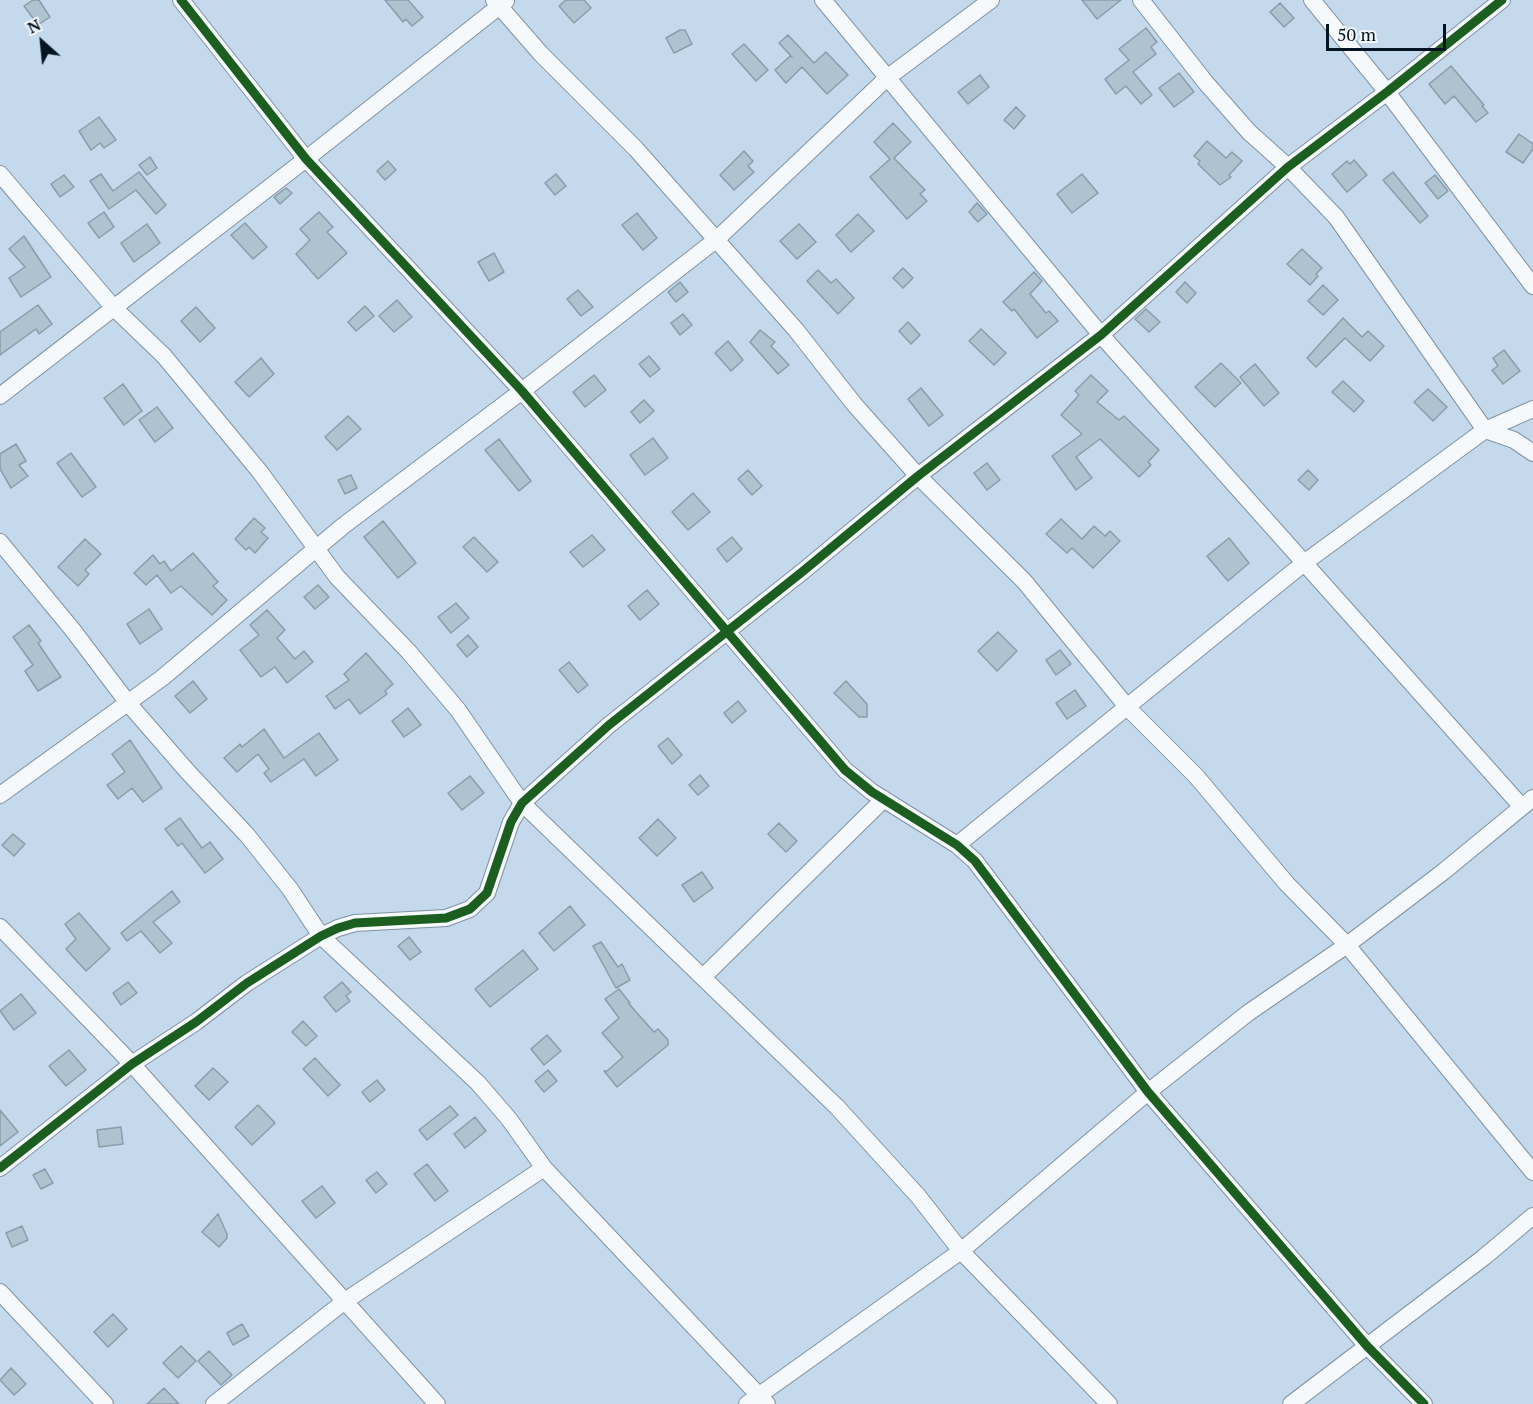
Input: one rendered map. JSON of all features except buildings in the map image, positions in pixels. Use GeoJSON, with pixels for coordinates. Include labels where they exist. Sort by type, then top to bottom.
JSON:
{"type":"FeatureCollection","features":[{"type":"Feature","properties":{"kind":"street"},"geometry":{"type":"LineString","coordinates":[[181,0],[306,159],[522,391],[845,770],[884,799],[957,845],[975,861],[1148,1092],[1367,1346],[1424,1404]]}},
{"type":"Feature","properties":{"kind":"street"},"geometry":{"type":"LineString","coordinates":[[0,542],[72,629],[128,703],[186,771],[247,835],[290,889],[321,936],[478,1083],[509,1119],[544,1168],[757,1401],[961,1251],[1148,1092],[1248,1013],[1347,945],[1443,872],[1527,802],[1304,563],[1101,335],[823,0]]}},
{"type":"Feature","properties":{"kind":"street"},"geometry":{"type":"LineString","coordinates":[[0,795],[162,678],[342,526],[522,391],[717,239],[887,78],[992,0]]}},
{"type":"Feature","properties":{"kind":"street"},"geometry":{"type":"LineString","coordinates":[[1141,0],[1206,83],[1249,132],[1288,167],[1336,217],[1485,430],[1514,440],[1533,453]]}},
{"type":"Feature","properties":{"kind":"street"},"geometry":{"type":"LineString","coordinates":[[1312,0],[1387,92],[1533,285]]}},
{"type":"Feature","properties":{"kind":"street"},"geometry":{"type":"LineString","coordinates":[[0,1168],[132,1065],[196,1022],[247,983],[321,936],[355,923],[446,918],[470,909],[487,893],[511,822],[522,803],[609,724],[728,631],[918,476],[1101,335],[1288,167],[1502,0]]}},
{"type":"Feature","properties":{"kind":"street"},"geometry":{"type":"LineString","coordinates":[[0,396],[113,306],[306,159],[500,2],[541,54],[636,149],[717,239],[751,282],[796,330],[854,404],[918,476],[1024,581],[1128,708],[1196,776],[1287,884],[1347,945],[1533,1172]]}},
{"type":"Feature","properties":{"kind":"street"},"geometry":{"type":"LineString","coordinates":[[0,174],[113,306],[164,356],[201,400],[260,472],[337,578],[409,652],[458,710],[522,803],[837,1107],[918,1196],[961,1251],[1109,1404]]}},
{"type":"Feature","properties":{"kind":"street"},"geometry":{"type":"LineString","coordinates":[[957,845],[1304,563],[1485,430],[1533,409]]}},
{"type":"Feature","properties":{"kind":"street"},"geometry":{"type":"LineString","coordinates":[[703,977],[884,799]]}},
{"type":"Feature","properties":{"kind":"street"},"geometry":{"type":"LineString","coordinates":[[0,927],[132,1065],[437,1404]]}},
{"type":"Feature","properties":{"kind":"street"},"geometry":{"type":"LineString","coordinates":[[214,1404],[345,1301],[544,1168]]}},
{"type":"Feature","properties":{"kind":"street"},"geometry":{"type":"LineString","coordinates":[[1292,1404],[1533,1216]]}},
{"type":"Feature","properties":{"kind":"street"},"geometry":{"type":"LineString","coordinates":[[0,1292],[105,1404]]}},
{"type":"Feature","properties":{"kind":"cycle path"},"geometry":{"type":"LineString","coordinates":[[181,0],[306,159],[522,391],[845,770],[872,792],[957,845],[975,861],[1148,1092],[1367,1346],[1424,1404]]}},
{"type":"Feature","properties":{"kind":"cycle path"},"geometry":{"type":"LineString","coordinates":[[0,1168],[132,1064],[196,1022],[247,983],[321,936],[355,923],[446,918],[470,909],[487,893],[511,822],[522,803],[609,725],[802,572],[918,476],[1101,335],[1288,167],[1502,0]]}}]}
